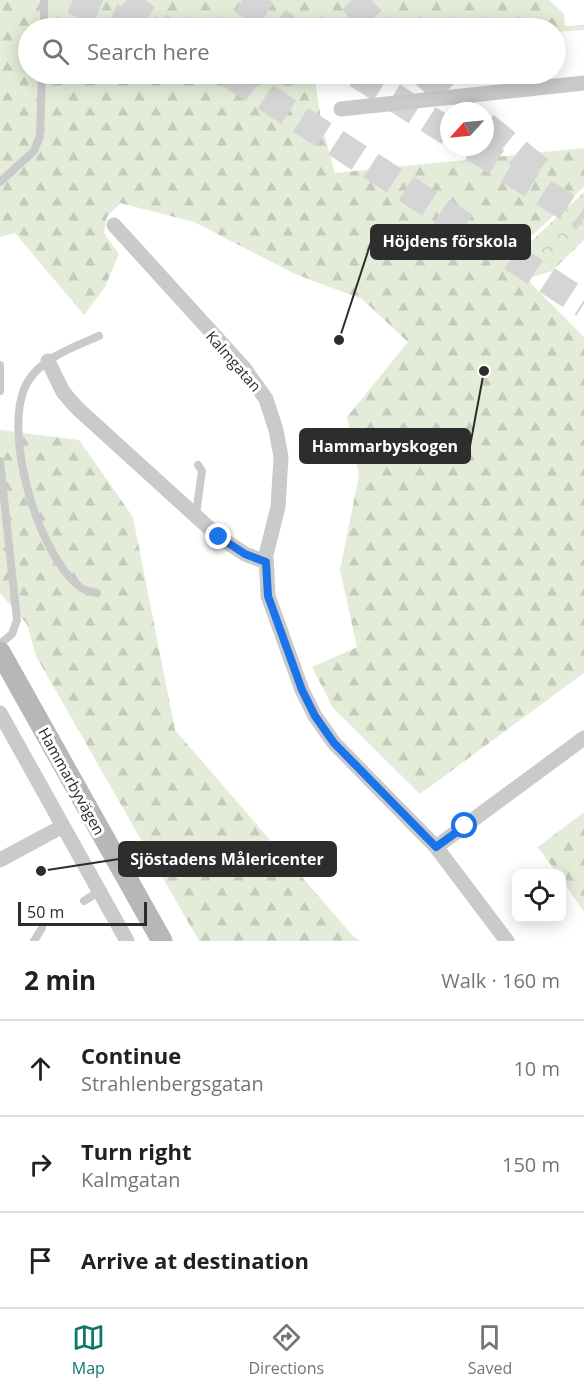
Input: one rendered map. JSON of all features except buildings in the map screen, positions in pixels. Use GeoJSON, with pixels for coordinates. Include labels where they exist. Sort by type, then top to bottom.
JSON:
{"type":"FeatureCollection","features":[{"type":"Feature","properties":{"kind":"main road","name":"Hammarbyvägen"},"geometry":{"type":"LineString","coordinates":[[0,652],[162,941]]}},
{"type":"Feature","properties":{"kind":"street"},"geometry":{"type":"LineString","coordinates":[[340,109],[584,83]]}},
{"type":"Feature","properties":{"kind":"street","name":"Kalmgatan"},"geometry":{"type":"LineString","coordinates":[[114,225],[256,382],[266,399],[276,430],[281,457],[278,507],[266,562],[268,596],[302,690],[315,716],[334,743],[436,847],[507,941]]}},
{"type":"Feature","properties":{"kind":"street"},"geometry":{"type":"LineString","coordinates":[[48,361],[63,392],[77,408],[219,537],[245,554],[266,562]]}},
{"type":"Feature","properties":{"kind":"street"},"geometry":{"type":"LineString","coordinates":[[0,713],[127,941]]}},
{"type":"Feature","properties":{"kind":"street"},"geometry":{"type":"LineString","coordinates":[[436,847],[584,738]]}},
{"type":"Feature","properties":{"kind":"street"},"geometry":{"type":"LineString","coordinates":[[0,860],[63,826]]}},
{"type":"Feature","properties":{"kind":"lane"},"geometry":{"type":"LineString","coordinates":[[44,0],[44,18]]}},
{"type":"Feature","properties":{"kind":"lane"},"geometry":{"type":"LineString","coordinates":[[0,182],[34,151],[40,136],[42,84]]}},
{"type":"Feature","properties":{"kind":"lane"},"geometry":{"type":"LineString","coordinates":[[97,592],[81,588],[51,548],[22,470],[17,433],[18,404],[28,382],[48,361],[99,336]]}},
{"type":"Feature","properties":{"kind":"lane"},"geometry":{"type":"LineString","coordinates":[[0,365],[0,391]]}},
{"type":"Feature","properties":{"kind":"lane"},"geometry":{"type":"LineString","coordinates":[[0,460],[16,620],[12,634],[0,644]]}},
{"type":"Feature","properties":{"kind":"lane"},"geometry":{"type":"LineString","coordinates":[[196,514],[202,471],[198,465]]}},
{"type":"Feature","properties":{"kind":"lane"},"geometry":{"type":"LineString","coordinates":[[84,901],[100,891]]}},
{"type":"Feature","properties":{"kind":"lane"},"geometry":{"type":"LineString","coordinates":[[34,941],[42,928]]}},
{"type":"Feature","properties":{"kind":"green space"},"geometry":{"type":"Polygon","coordinates":[[[0,0],[549,0],[564,14],[564,18],[18,18],[18,84],[316,84],[322,126],[335,173],[584,148],[584,187],[507,259],[584,337],[584,673],[420,794],[333,708],[312,667],[357,647],[340,570],[359,475],[347,417],[408,342],[362,299],[295,274],[194,222],[120,203],[107,217],[104,233],[119,254],[105,287],[84,315],[15,233],[0,237],[0,0]]]}},
{"type":"Feature","properties":{"kind":"green space"},"geometry":{"type":"Polygon","coordinates":[[[584,25],[584,30],[566,31],[566,26],[584,25]]]}},
{"type":"Feature","properties":{"kind":"green space"},"geometry":{"type":"Polygon","coordinates":[[[584,192],[584,240],[552,271],[529,278],[511,260],[584,192]]]}},
{"type":"Feature","properties":{"kind":"green space"},"geometry":{"type":"Polygon","coordinates":[[[0,430],[79,440],[133,517],[175,730],[353,936],[361,941],[199,941],[36,656],[27,624],[0,593],[0,430]]]}},
{"type":"Feature","properties":{"kind":"green space"},"geometry":{"type":"Polygon","coordinates":[[[584,812],[584,912],[566,886],[566,869],[554,869],[538,847],[584,812]]]}},
{"type":"Feature","properties":{"kind":"tunnel"},"geometry":{"type":"LineString","coordinates":[[73,0],[114,18]]}},
{"type":"Feature","properties":{"kind":"tunnel"},"geometry":{"type":"LineString","coordinates":[[242,0],[271,18]]}},
{"type":"Feature","properties":{"kind":"tunnel"},"geometry":{"type":"LineString","coordinates":[[352,0],[369,18]]}},
{"type":"Feature","properties":{"kind":"tunnel"},"geometry":{"type":"LineString","coordinates":[[124,3],[147,18]]}},
{"type":"Feature","properties":{"kind":"tunnel"},"geometry":{"type":"LineString","coordinates":[[245,84],[584,304]]}},
{"type":"Feature","properties":{"kind":"tunnel"},"geometry":{"type":"LineString","coordinates":[[373,84],[440,126]]}},
{"type":"Feature","properties":{"kind":"tunnel"},"geometry":{"type":"LineString","coordinates":[[436,84],[457,102]]}},
{"type":"Feature","properties":{"kind":"tunnel"},"geometry":{"type":"LineString","coordinates":[[494,133],[543,173]]}},
{"type":"Feature","properties":{"kind":"tunnel"},"geometry":{"type":"LineString","coordinates":[[487,156],[584,218]]}},
{"type":"Feature","properties":{"kind":"place","name":"Höjdens förskola"},"geometry":{"type":"Point","coordinates":[339,340]}},
{"type":"Feature","properties":{"kind":"place","name":"Hammarbyskogen"},"geometry":{"type":"Point","coordinates":[484,371]}},
{"type":"Feature","properties":{"kind":"place","name":"Sjöstadens Målericenter"},"geometry":{"type":"Point","coordinates":[41,871]}},
{"type":"Feature","properties":{"kind":"route"},"geometry":{"type":"LineString","coordinates":[[219,537],[245,554],[266,562],[268,596],[302,690],[315,716],[334,743],[436,847],[465,826]]}}]}
